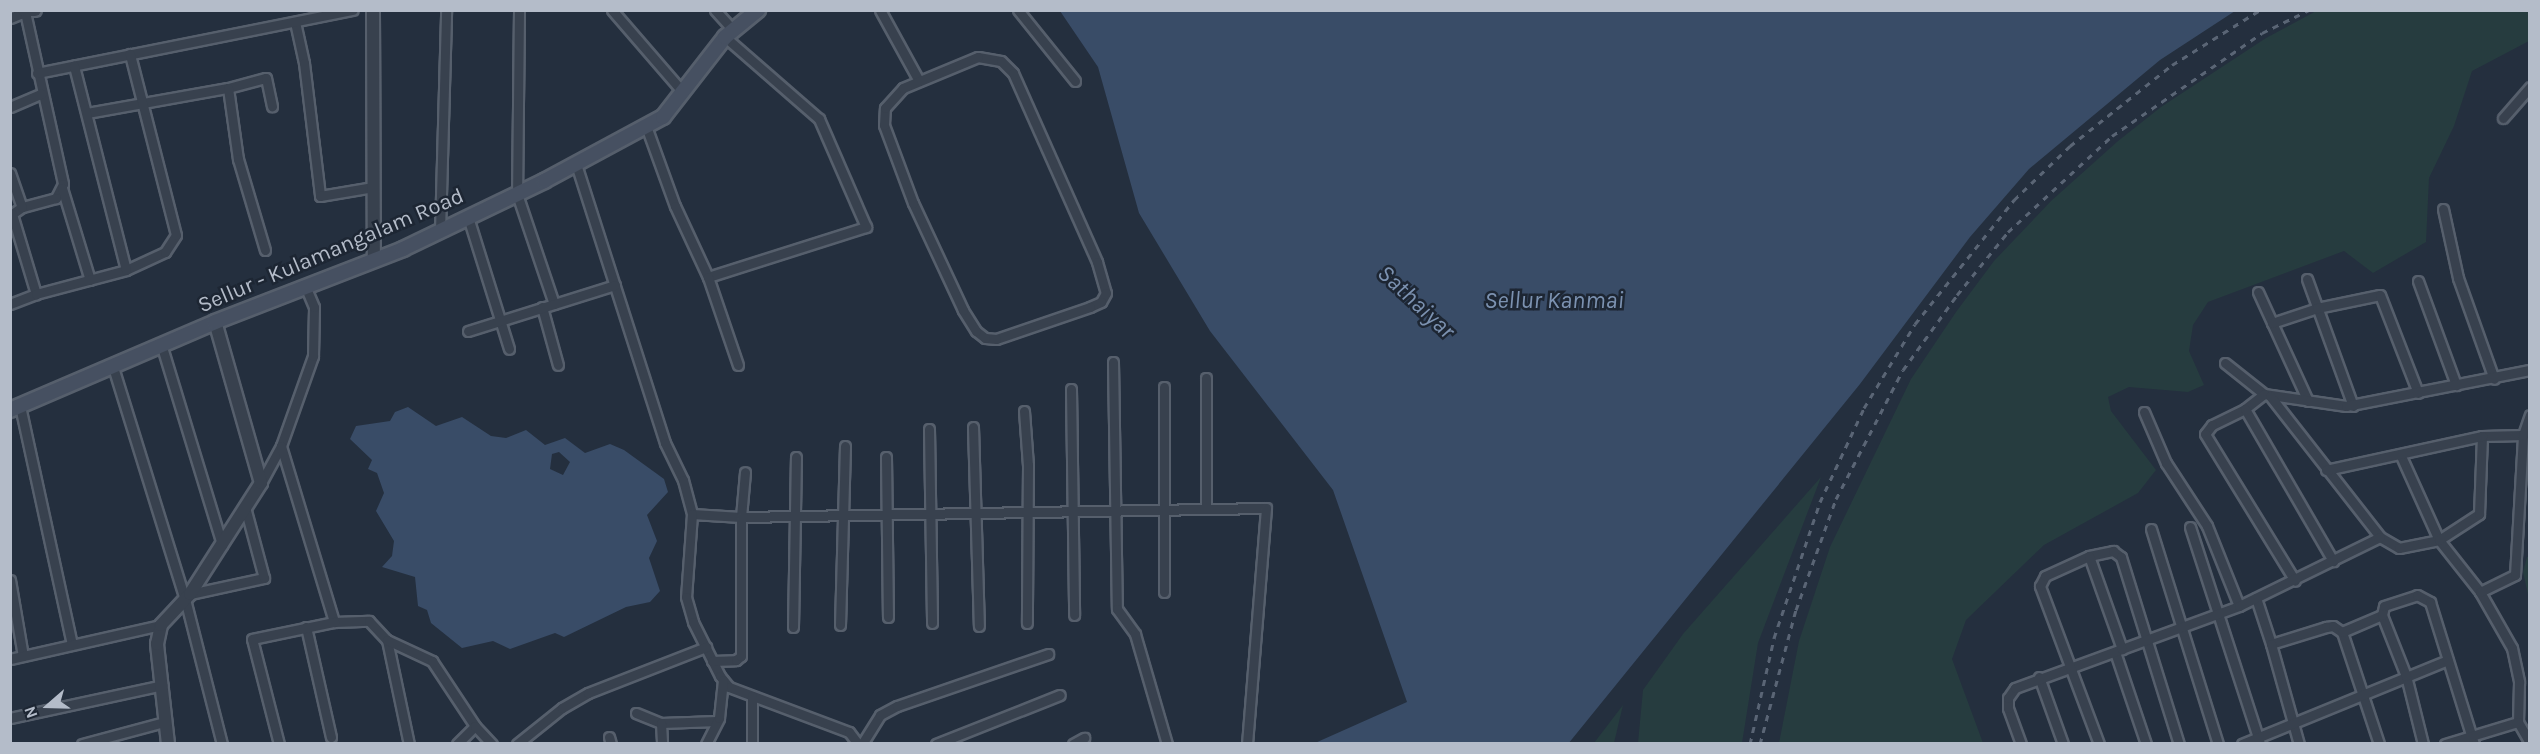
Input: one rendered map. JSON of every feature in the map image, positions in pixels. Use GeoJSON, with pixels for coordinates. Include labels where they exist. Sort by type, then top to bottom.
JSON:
{"type":"FeatureCollection","features":[{"type":"Feature","properties":{"kind":"main road","name":"Sellur - Kulamangalam Road"},"geometry":{"type":"LineString","coordinates":[[15,408],[162,347],[215,322],[374,260],[440,231],[576,164],[663,117],[729,34],[758,10]]}},
{"type":"Feature","properties":{"kind":"street"},"geometry":{"type":"LineString","coordinates":[[37,74],[353,10]]}},
{"type":"Feature","properties":{"kind":"street"},"geometry":{"type":"LineString","coordinates":[[373,10],[374,260]]}},
{"type":"Feature","properties":{"kind":"street"},"geometry":{"type":"LineString","coordinates":[[440,231],[446,10]]}},
{"type":"Feature","properties":{"kind":"street"},"geometry":{"type":"LineString","coordinates":[[519,10],[517,194],[554,304]]}},
{"type":"Feature","properties":{"kind":"street"},"geometry":{"type":"LineString","coordinates":[[612,10],[682,91]]}},
{"type":"Feature","properties":{"kind":"street"},"geometry":{"type":"LineString","coordinates":[[708,277],[866,227],[819,119],[729,34],[715,10]]}},
{"type":"Feature","properties":{"kind":"street"},"geometry":{"type":"LineString","coordinates":[[880,10],[918,81]]}},
{"type":"Feature","properties":{"kind":"street"},"geometry":{"type":"LineString","coordinates":[[1018,10],[1075,81]]}},
{"type":"Feature","properties":{"kind":"street"},"geometry":{"type":"LineString","coordinates":[[10,18],[28,11],[37,74],[62,188],[90,280]]}},
{"type":"Feature","properties":{"kind":"street"},"geometry":{"type":"LineString","coordinates":[[295,22],[304,63],[320,196],[374,187]]}},
{"type":"Feature","properties":{"kind":"street"},"geometry":{"type":"LineString","coordinates":[[11,303],[126,270],[165,252],[176,235],[130,54]]}},
{"type":"Feature","properties":{"kind":"street"},"geometry":{"type":"LineString","coordinates":[[978,57],[1001,61],[1013,73],[1105,280],[1106,293],[1101,302],[996,339],[986,338],[976,331],[913,203],[884,125],[885,108],[892,98],[918,81],[978,57]]}},
{"type":"Feature","properties":{"kind":"street"},"geometry":{"type":"LineString","coordinates":[[74,66],[126,270]]}},
{"type":"Feature","properties":{"kind":"street"},"geometry":{"type":"LineString","coordinates":[[87,113],[141,101],[228,88],[266,78],[272,106]]}},
{"type":"Feature","properties":{"kind":"street"},"geometry":{"type":"LineString","coordinates":[[2504,118],[2529,87]]}},
{"type":"Feature","properties":{"kind":"street"},"geometry":{"type":"LineString","coordinates":[[228,88],[238,159],[266,250]]}},
{"type":"Feature","properties":{"kind":"street"},"geometry":{"type":"LineString","coordinates":[[10,107],[42,94]]}},
{"type":"Feature","properties":{"kind":"street"},"geometry":{"type":"LineString","coordinates":[[646,126],[675,206],[708,277],[738,365]]}},
{"type":"Feature","properties":{"kind":"street"},"geometry":{"type":"LineString","coordinates":[[576,164],[665,443],[683,480],[692,514],[686,597],[712,661],[729,687],[849,732],[860,744],[880,715],[897,706],[1048,654]]}},
{"type":"Feature","properties":{"kind":"street"},"geometry":{"type":"LineString","coordinates":[[10,173],[22,207]]}},
{"type":"Feature","properties":{"kind":"street"},"geometry":{"type":"LineString","coordinates":[[36,294],[12,222],[12,214],[22,207],[56,198],[62,188]]}},
{"type":"Feature","properties":{"kind":"street"},"geometry":{"type":"LineString","coordinates":[[2443,209],[2458,278],[2494,379]]}},
{"type":"Feature","properties":{"kind":"street"},"geometry":{"type":"LineString","coordinates":[[468,217],[509,349]]}},
{"type":"Feature","properties":{"kind":"street"},"geometry":{"type":"LineString","coordinates":[[2307,279],[2353,406]]}},
{"type":"Feature","properties":{"kind":"street"},"geometry":{"type":"LineString","coordinates":[[2418,281],[2456,385]]}},
{"type":"Feature","properties":{"kind":"street"},"geometry":{"type":"LineString","coordinates":[[468,331],[615,285]]}},
{"type":"Feature","properties":{"kind":"street"},"geometry":{"type":"LineString","coordinates":[[168,744],[157,644],[161,625],[187,596],[222,545],[281,446],[313,357],[314,307],[305,286]]}},
{"type":"Feature","properties":{"kind":"street"},"geometry":{"type":"LineString","coordinates":[[2258,292],[2308,401]]}},
{"type":"Feature","properties":{"kind":"street"},"geometry":{"type":"LineString","coordinates":[[2272,323],[2317,308],[2380,295],[2418,393]]}},
{"type":"Feature","properties":{"kind":"street"},"geometry":{"type":"LineString","coordinates":[[542,307],[558,365]]}},
{"type":"Feature","properties":{"kind":"street"},"geometry":{"type":"LineString","coordinates":[[215,322],[261,483]]}},
{"type":"Feature","properties":{"kind":"street"},"geometry":{"type":"LineString","coordinates":[[162,347],[222,545]]}},
{"type":"Feature","properties":{"kind":"street"},"geometry":{"type":"LineString","coordinates":[[1113,362],[1114,508],[1119,615],[1136,634],[1167,744]]}},
{"type":"Feature","properties":{"kind":"street"},"geometry":{"type":"LineString","coordinates":[[2225,363],[2267,395],[2380,537],[2399,548],[2439,540],[2479,514],[2482,436]]}},
{"type":"Feature","properties":{"kind":"street"},"geometry":{"type":"LineString","coordinates":[[113,367],[187,596],[222,744]]}},
{"type":"Feature","properties":{"kind":"street"},"geometry":{"type":"LineString","coordinates":[[2295,581],[2207,441],[2207,429],[2245,410],[2267,395],[2353,406],[2494,379],[2529,370]]}},
{"type":"Feature","properties":{"kind":"street"},"geometry":{"type":"LineString","coordinates":[[1206,378],[1206,509]]}},
{"type":"Feature","properties":{"kind":"street"},"geometry":{"type":"LineString","coordinates":[[1164,387],[1164,592]]}},
{"type":"Feature","properties":{"kind":"street"},"geometry":{"type":"LineString","coordinates":[[1071,389],[1074,615]]}},
{"type":"Feature","properties":{"kind":"street"},"geometry":{"type":"LineString","coordinates":[[15,408],[72,644]]}},
{"type":"Feature","properties":{"kind":"street"},"geometry":{"type":"LineString","coordinates":[[2245,410],[2333,561]]}},
{"type":"Feature","properties":{"kind":"street"},"geometry":{"type":"LineString","coordinates":[[1024,411],[1027,623]]}},
{"type":"Feature","properties":{"kind":"street"},"geometry":{"type":"LineString","coordinates":[[2144,412],[2166,463],[2207,526],[2239,606]]}},
{"type":"Feature","properties":{"kind":"street"},"geometry":{"type":"LineString","coordinates":[[2480,592],[2515,575],[2523,435],[2529,415]]}},
{"type":"Feature","properties":{"kind":"street"},"geometry":{"type":"LineString","coordinates":[[973,427],[979,626]]}},
{"type":"Feature","properties":{"kind":"street"},"geometry":{"type":"LineString","coordinates":[[929,429],[932,623]]}},
{"type":"Feature","properties":{"kind":"street"},"geometry":{"type":"LineString","coordinates":[[2326,470],[2401,456],[2482,436],[2523,435]]}},
{"type":"Feature","properties":{"kind":"street"},"geometry":{"type":"LineString","coordinates":[[281,446],[334,621]]}},
{"type":"Feature","properties":{"kind":"street"},"geometry":{"type":"LineString","coordinates":[[840,625],[841,515],[845,446]]}},
{"type":"Feature","properties":{"kind":"street"},"geometry":{"type":"LineString","coordinates":[[2401,456],[2439,540],[2480,592],[2512,648],[2518,670],[2518,722],[2529,743]]}},
{"type":"Feature","properties":{"kind":"street"},"geometry":{"type":"LineString","coordinates":[[793,627],[796,457]]}},
{"type":"Feature","properties":{"kind":"street"},"geometry":{"type":"LineString","coordinates":[[886,457],[889,513],[888,617]]}},
{"type":"Feature","properties":{"kind":"street"},"geometry":{"type":"LineString","coordinates":[[712,661],[736,660],[741,656],[741,517],[745,472]]}},
{"type":"Feature","properties":{"kind":"street"},"geometry":{"type":"LineString","coordinates":[[187,596],[264,578],[245,507]]}},
{"type":"Feature","properties":{"kind":"street"},"geometry":{"type":"LineString","coordinates":[[692,514],[741,517],[1114,508],[1266,508],[1247,744]]}},
{"type":"Feature","properties":{"kind":"street"},"geometry":{"type":"LineString","coordinates":[[2190,527],[2259,740]]}},
{"type":"Feature","properties":{"kind":"street"},"geometry":{"type":"LineString","coordinates":[[2151,529],[2218,744]]}},
{"type":"Feature","properties":{"kind":"street"},"geometry":{"type":"LineString","coordinates":[[2020,744],[2007,698],[2015,688],[2039,677],[2183,628],[2239,606],[2295,581],[2380,537]]}},
{"type":"Feature","properties":{"kind":"street"},"geometry":{"type":"LineString","coordinates":[[2099,744],[2040,582],[2045,576],[2089,556],[2117,552],[2148,640],[2179,744]]}},
{"type":"Feature","properties":{"kind":"street"},"geometry":{"type":"LineString","coordinates":[[2089,556],[2146,744]]}},
{"type":"Feature","properties":{"kind":"street"},"geometry":{"type":"LineString","coordinates":[[10,580],[22,656]]}},
{"type":"Feature","properties":{"kind":"street"},"geometry":{"type":"LineString","coordinates":[[2342,632],[2382,615],[2390,603],[2417,595],[2426,597],[2473,739]]}},
{"type":"Feature","properties":{"kind":"street"},"geometry":{"type":"LineString","coordinates":[[2256,598],[2299,744]]}},
{"type":"Feature","properties":{"kind":"street"},"geometry":{"type":"LineString","coordinates":[[2382,615],[2406,676],[2423,744]]}},
{"type":"Feature","properties":{"kind":"street"},"geometry":{"type":"LineString","coordinates":[[279,744],[252,639],[334,621],[369,621],[387,640],[432,661],[475,726],[492,744]]}},
{"type":"Feature","properties":{"kind":"street"},"geometry":{"type":"LineString","coordinates":[[10,659],[161,625]]}},
{"type":"Feature","properties":{"kind":"street"},"geometry":{"type":"LineString","coordinates":[[2271,644],[2326,627],[2333,626],[2342,632],[2379,744]]}},
{"type":"Feature","properties":{"kind":"street"},"geometry":{"type":"LineString","coordinates":[[306,627],[331,737]]}},
{"type":"Feature","properties":{"kind":"street"},"geometry":{"type":"LineString","coordinates":[[387,640],[409,744]]}},
{"type":"Feature","properties":{"kind":"street"},"geometry":{"type":"LineString","coordinates":[[517,744],[562,708],[588,693],[706,647]]}},
{"type":"Feature","properties":{"kind":"street"},"geometry":{"type":"LineString","coordinates":[[2242,744],[2259,740],[2291,721],[2448,660]]}},
{"type":"Feature","properties":{"kind":"street"},"geometry":{"type":"LineString","coordinates":[[2039,677],[2063,744]]}},
{"type":"Feature","properties":{"kind":"street"},"geometry":{"type":"LineString","coordinates":[[706,744],[717,721],[723,680]]}},
{"type":"Feature","properties":{"kind":"street"},"geometry":{"type":"LineString","coordinates":[[10,718],[162,685]]}},
{"type":"Feature","properties":{"kind":"street"},"geometry":{"type":"LineString","coordinates":[[936,744],[1060,695]]}},
{"type":"Feature","properties":{"kind":"street"},"geometry":{"type":"LineString","coordinates":[[752,696],[752,744]]}},
{"type":"Feature","properties":{"kind":"street"},"geometry":{"type":"LineString","coordinates":[[636,713],[661,723],[717,721]]}},
{"type":"Feature","properties":{"kind":"street"},"geometry":{"type":"LineString","coordinates":[[82,744],[106,741],[164,722]]}},
{"type":"Feature","properties":{"kind":"street"},"geometry":{"type":"LineString","coordinates":[[2445,744],[2473,739],[2518,722]]}},
{"type":"Feature","properties":{"kind":"street"},"geometry":{"type":"LineString","coordinates":[[661,723],[662,744]]}},
{"type":"Feature","properties":{"kind":"street"},"geometry":{"type":"LineString","coordinates":[[457,744],[475,726]]}},
{"type":"Feature","properties":{"kind":"street"},"geometry":{"type":"LineString","coordinates":[[1073,744],[1084,738]]}},
{"type":"Feature","properties":{"kind":"green space"},"geometry":{"type":"Polygon","coordinates":[[[2318,10],[2529,11],[2529,41],[2472,71],[2454,126],[2429,178],[2426,242],[2373,273],[2344,251],[2208,302],[2193,325],[2189,351],[2204,385],[2188,392],[2129,387],[2108,397],[2111,411],[2156,470],[2138,493],[2044,545],[1966,620],[1952,659],[1983,743],[1779,743],[1799,641],[1830,547],[1911,379],[1956,312],[1994,261],[2051,201],[2118,141],[2161,107],[2266,38],[2318,10]]]}},
{"type":"Feature","properties":{"kind":"green space"},"geometry":{"type":"Polygon","coordinates":[[[1821,477],[1758,643],[1742,743],[1638,743],[1643,690],[1683,634],[1821,477]]]}},
{"type":"Feature","properties":{"kind":"green space"},"geometry":{"type":"Polygon","coordinates":[[[2527,557],[2529,557],[2529,599],[2523,572],[2527,557]]]}},
{"type":"Feature","properties":{"kind":"green space"},"geometry":{"type":"Polygon","coordinates":[[[1623,705],[1614,743],[1594,743],[1623,705]]]}},
{"type":"Feature","properties":{"kind":"water","name":"Sellur Kanmai"},"geometry":{"type":"Polygon","coordinates":[[[1060,11],[2235,11],[2160,60],[2029,169],[1970,237],[1860,384],[1568,744],[1315,743],[1407,702],[1333,490],[1210,331],[1139,213],[1098,67],[1060,11]]]}},
{"type":"Feature","properties":{"kind":"water"},"geometry":{"type":"Polygon","coordinates":[[[408,407],[436,426],[462,417],[491,436],[506,438],[526,430],[545,445],[565,438],[585,453],[610,444],[624,450],[664,479],[668,492],[647,515],[657,541],[649,558],[660,591],[650,602],[626,607],[564,637],[555,633],[510,649],[493,641],[462,648],[431,623],[427,610],[418,606],[415,577],[382,567],[392,556],[394,541],[376,511],[384,493],[377,473],[368,469],[372,460],[350,439],[356,426],[390,421],[395,412],[408,407]],[[559,452],[552,454],[550,469],[563,475],[570,462],[559,452]]]}},
{"type":"Feature","properties":{"kind":"railway"},"geometry":{"type":"LineString","coordinates":[[1750,744],[1774,638],[1820,502],[1864,408],[1915,324],[2014,200],[2070,146],[2172,65],[2260,10]]}},
{"type":"Feature","properties":{"kind":"railway"},"geometry":{"type":"LineString","coordinates":[[1760,744],[1796,610],[1836,499],[1903,370],[1957,295],[2008,232],[2112,136],[2262,33],[2309,10]]}},
{"type":"Feature","properties":{"kind":"water label","name":"Sathaiyar"},"geometry":{"type":"Point","coordinates":[1416,302]}}]}
